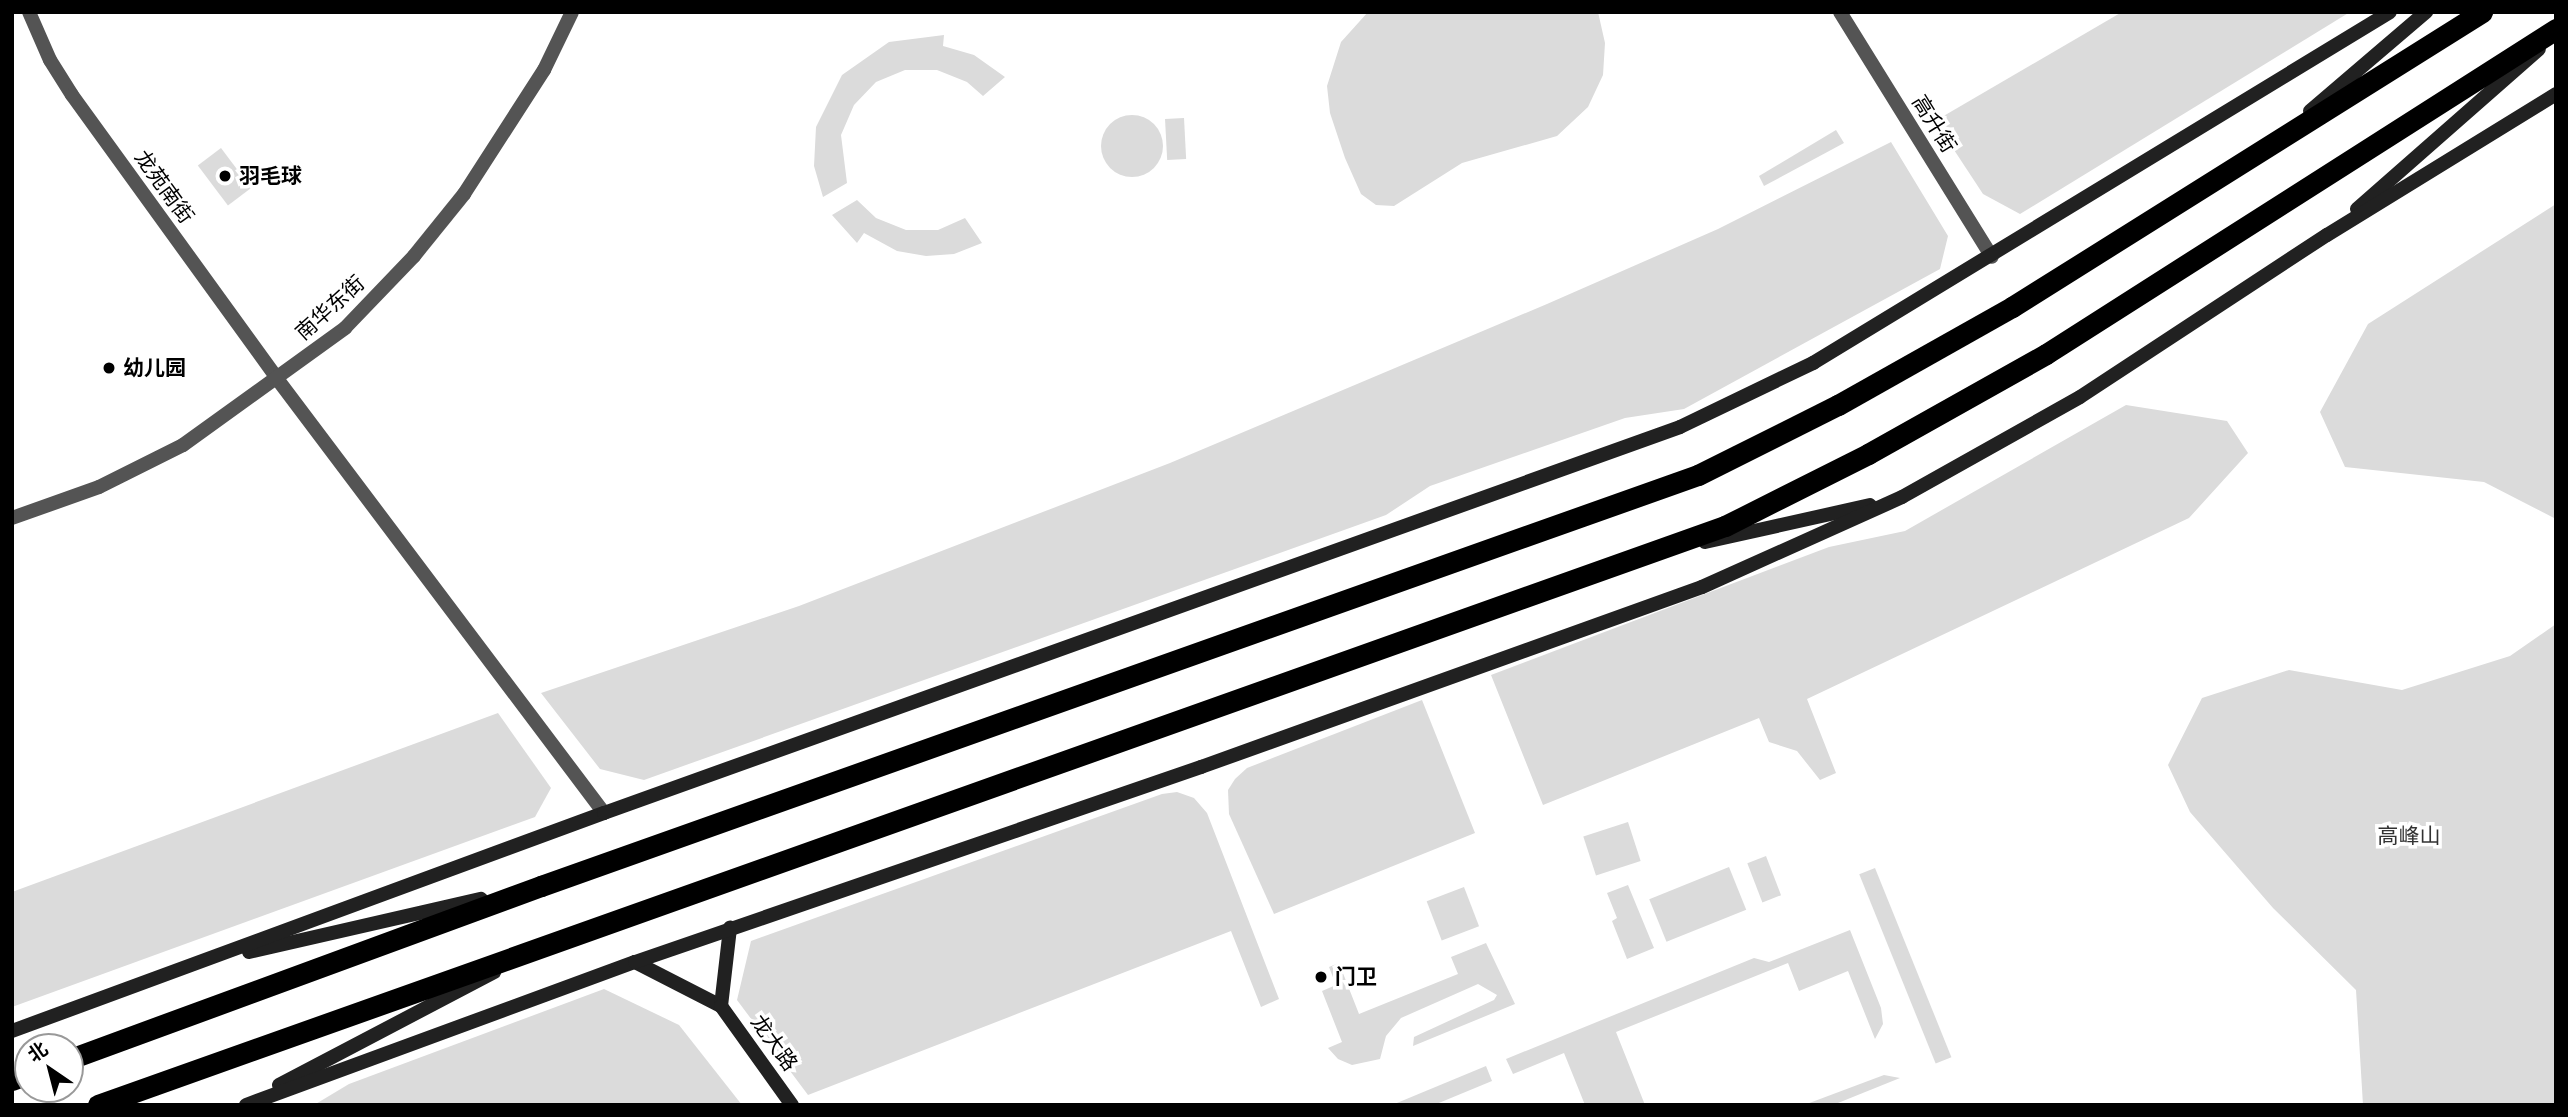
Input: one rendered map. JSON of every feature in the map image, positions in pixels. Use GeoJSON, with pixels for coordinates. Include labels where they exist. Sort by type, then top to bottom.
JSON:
{"type":"FeatureCollection","features":[{"type":"Feature","properties":{"kind":"highway"},"geometry":{"type":"LineString","coordinates":[[84,1054],[541,886],[1698,475],[1838,405],[2012,307],[2279,136],[2482,12]]}},
{"type":"Feature","properties":{"kind":"highway"},"geometry":{"type":"LineString","coordinates":[[99,1105],[559,939],[1660,552],[1725,526],[1868,454],[2046,354],[2556,32]]}},
{"type":"Feature","properties":{"kind":"street","name":"龙苑南街"},"geometry":{"type":"LineString","coordinates":[[29,12],[50,60],[72,95],[278,380],[604,813]]}},
{"type":"Feature","properties":{"kind":"street","name":"南华东街"},"geometry":{"type":"LineString","coordinates":[[12,518],[99,487],[183,445],[278,380],[345,328],[414,257],[464,194],[544,70],[572,12]]}},
{"type":"Feature","properties":{"kind":"street","name":"高升街"},"geometry":{"type":"LineString","coordinates":[[1840,12],[1992,257]]}},
{"type":"Feature","properties":{"kind":"street"},"geometry":{"type":"LineString","coordinates":[[12,1031],[604,813],[1680,427],[1813,363],[1992,257],[2178,139],[2390,12]]}},
{"type":"Feature","properties":{"kind":"street"},"geometry":{"type":"LineString","coordinates":[[2279,136],[2426,12]]}},
{"type":"Feature","properties":{"kind":"street"},"geometry":{"type":"LineString","coordinates":[[2327,235],[2556,32]]}},
{"type":"Feature","properties":{"kind":"street"},"geometry":{"type":"LineString","coordinates":[[243,1105],[730,928],[1201,768],[1690,591],[1902,498],[2141,360],[2327,235],[2556,94]]}},
{"type":"Feature","properties":{"kind":"street"},"geometry":{"type":"LineString","coordinates":[[1660,552],[1902,498]]}},
{"type":"Feature","properties":{"kind":"street"},"geometry":{"type":"LineString","coordinates":[[192,964],[541,886]]}},
{"type":"Feature","properties":{"kind":"street"},"geometry":{"type":"LineString","coordinates":[[635,962],[721,1006],[730,928]]}},
{"type":"Feature","properties":{"kind":"street"},"geometry":{"type":"LineString","coordinates":[[243,1105],[559,939]]}},
{"type":"Feature","properties":{"kind":"street","name":"龙大路"},"geometry":{"type":"LineString","coordinates":[[721,1006],[792,1105]]}},
{"type":"Feature","properties":{"kind":"green space"},"geometry":{"type":"Polygon","coordinates":[[[1368,12],[1598,12],[1605,43],[1603,75],[1588,107],[1557,136],[1462,163],[1394,206],[1376,205],[1361,194],[1345,158],[1330,113],[1327,86],[1341,42],[1368,12]]]}},
{"type":"Feature","properties":{"kind":"green space"},"geometry":{"type":"Polygon","coordinates":[[[2122,12],[2350,12],[2020,214],[1983,194],[1935,121],[2122,12]]]}},
{"type":"Feature","properties":{"kind":"green space"},"geometry":{"type":"Polygon","coordinates":[[[944,35],[943,46],[974,55],[1005,77],[983,96],[967,82],[937,70],[905,70],[876,82],[854,105],[841,135],[847,183],[823,197],[814,166],[816,127],[842,75],[889,42],[944,35]]]}},
{"type":"Feature","properties":{"kind":"green space"},"geometry":{"type":"Polygon","coordinates":[[[1132,115],[1154,124],[1163,146],[1154,168],[1132,177],[1110,168],[1101,146],[1110,124],[1132,115]]]}},
{"type":"Feature","properties":{"kind":"green space"},"geometry":{"type":"Polygon","coordinates":[[[1184,118],[1186,159],[1167,160],[1165,119],[1184,118]]]}},
{"type":"Feature","properties":{"kind":"green space"},"geometry":{"type":"Polygon","coordinates":[[[1836,130],[1844,143],[1764,186],[1759,176],[1836,130]]]}},
{"type":"Feature","properties":{"kind":"green space"},"geometry":{"type":"Polygon","coordinates":[[[1891,142],[1948,236],[1940,269],[1684,409],[1625,418],[1430,486],[1386,515],[644,780],[600,769],[541,693],[799,606],[1170,463],[1718,229],[1891,142]]]}},
{"type":"Feature","properties":{"kind":"green space"},"geometry":{"type":"Polygon","coordinates":[[[221,148],[251,188],[228,205],[198,165],[221,148]]]}},
{"type":"Feature","properties":{"kind":"green space"},"geometry":{"type":"Polygon","coordinates":[[[857,200],[876,218],[906,230],[938,230],[965,218],[982,243],[954,254],[926,256],[897,251],[864,233],[857,243],[832,215],[857,200]]]}},
{"type":"Feature","properties":{"kind":"green space"},"geometry":{"type":"Polygon","coordinates":[[[2556,204],[2556,519],[2484,482],[2345,467],[2320,412],[2368,324],[2556,204]]]}},
{"type":"Feature","properties":{"kind":"green space"},"geometry":{"type":"Polygon","coordinates":[[[2126,405],[2227,421],[2248,453],[2189,518],[1807,699],[1836,773],[1820,780],[1797,751],[1769,742],[1759,718],[1543,805],[1491,675],[1829,547],[1905,531],[2126,405]]]}},
{"type":"Feature","properties":{"kind":"green space","name":"高峰山"},"geometry":{"type":"Polygon","coordinates":[[[2556,624],[2556,1105],[2363,1105],[2356,990],[2273,908],[2190,812],[2168,765],[2202,698],[2289,670],[2402,690],[2510,656],[2556,624]]]}},
{"type":"Feature","properties":{"kind":"green space"},"geometry":{"type":"Polygon","coordinates":[[[1422,700],[1475,833],[1274,914],[1229,814],[1228,790],[1235,779],[1247,768],[1422,700]]]}},
{"type":"Feature","properties":{"kind":"green space"},"geometry":{"type":"Polygon","coordinates":[[[498,713],[551,788],[535,817],[12,1007],[12,892],[498,713]]]}},
{"type":"Feature","properties":{"kind":"green space"},"geometry":{"type":"Polygon","coordinates":[[[1177,792],[1194,798],[1207,813],[1279,999],[1261,1007],[1231,931],[808,1095],[737,1000],[751,941],[1162,794],[1177,792]]]}},
{"type":"Feature","properties":{"kind":"green space"},"geometry":{"type":"Polygon","coordinates":[[[1628,822],[1641,861],[1596,876],[1583,837],[1628,822]]]}},
{"type":"Feature","properties":{"kind":"green space"},"geometry":{"type":"Polygon","coordinates":[[[1766,856],[1781,895],[1762,902],[1747,863],[1766,856]]]}},
{"type":"Feature","properties":{"kind":"green space"},"geometry":{"type":"Polygon","coordinates":[[[1729,867],[1746,910],[1666,942],[1649,899],[1729,867]]]}},
{"type":"Feature","properties":{"kind":"green space"},"geometry":{"type":"Polygon","coordinates":[[[1875,868],[1951,1057],[1936,1064],[1859,874],[1875,868]]]}},
{"type":"Feature","properties":{"kind":"green space"},"geometry":{"type":"Polygon","coordinates":[[[1628,885],[1654,948],[1627,959],[1612,921],[1617,918],[1607,893],[1628,885]]]}},
{"type":"Feature","properties":{"kind":"green space"},"geometry":{"type":"Polygon","coordinates":[[[1464,887],[1479,926],[1442,941],[1427,901],[1464,887]]]}},
{"type":"Feature","properties":{"kind":"green space"},"geometry":{"type":"Polygon","coordinates":[[[1850,930],[1881,1008],[1883,1024],[1875,1039],[1848,971],[1799,991],[1788,963],[1616,1032],[1645,1105],[1585,1105],[1564,1053],[1513,1074],[1506,1059],[1754,958],[1769,962],[1850,930]]]}},
{"type":"Feature","properties":{"kind":"green space"},"geometry":{"type":"Polygon","coordinates":[[[1486,943],[1515,1004],[1413,1046],[1414,1037],[1494,1000],[1497,995],[1478,984],[1401,1018],[1386,1036],[1380,1059],[1352,1065],[1338,1059],[1328,1048],[1342,1042],[1322,991],[1336,985],[1329,967],[1339,963],[1359,1014],[1458,974],[1451,957],[1486,943]]]}},
{"type":"Feature","properties":{"kind":"green space"},"geometry":{"type":"Polygon","coordinates":[[[604,989],[679,1025],[742,1105],[314,1105],[349,1084],[604,989]]]}},
{"type":"Feature","properties":{"kind":"green space"},"geometry":{"type":"Polygon","coordinates":[[[1486,1066],[1492,1081],[1434,1105],[1392,1105],[1486,1066]]]}},
{"type":"Feature","properties":{"kind":"green space"},"geometry":{"type":"Polygon","coordinates":[[[1884,1075],[1900,1078],[1833,1105],[1804,1105],[1884,1075]]]}},
{"type":"Feature","properties":{"kind":"place","name":"羽毛球"},"geometry":{"type":"Point","coordinates":[225,176]}},
{"type":"Feature","properties":{"kind":"place","name":"幼儿园"},"geometry":{"type":"Point","coordinates":[109,368]}},
{"type":"Feature","properties":{"kind":"place","name":"门卫"},"geometry":{"type":"Point","coordinates":[1321,977]}}]}
